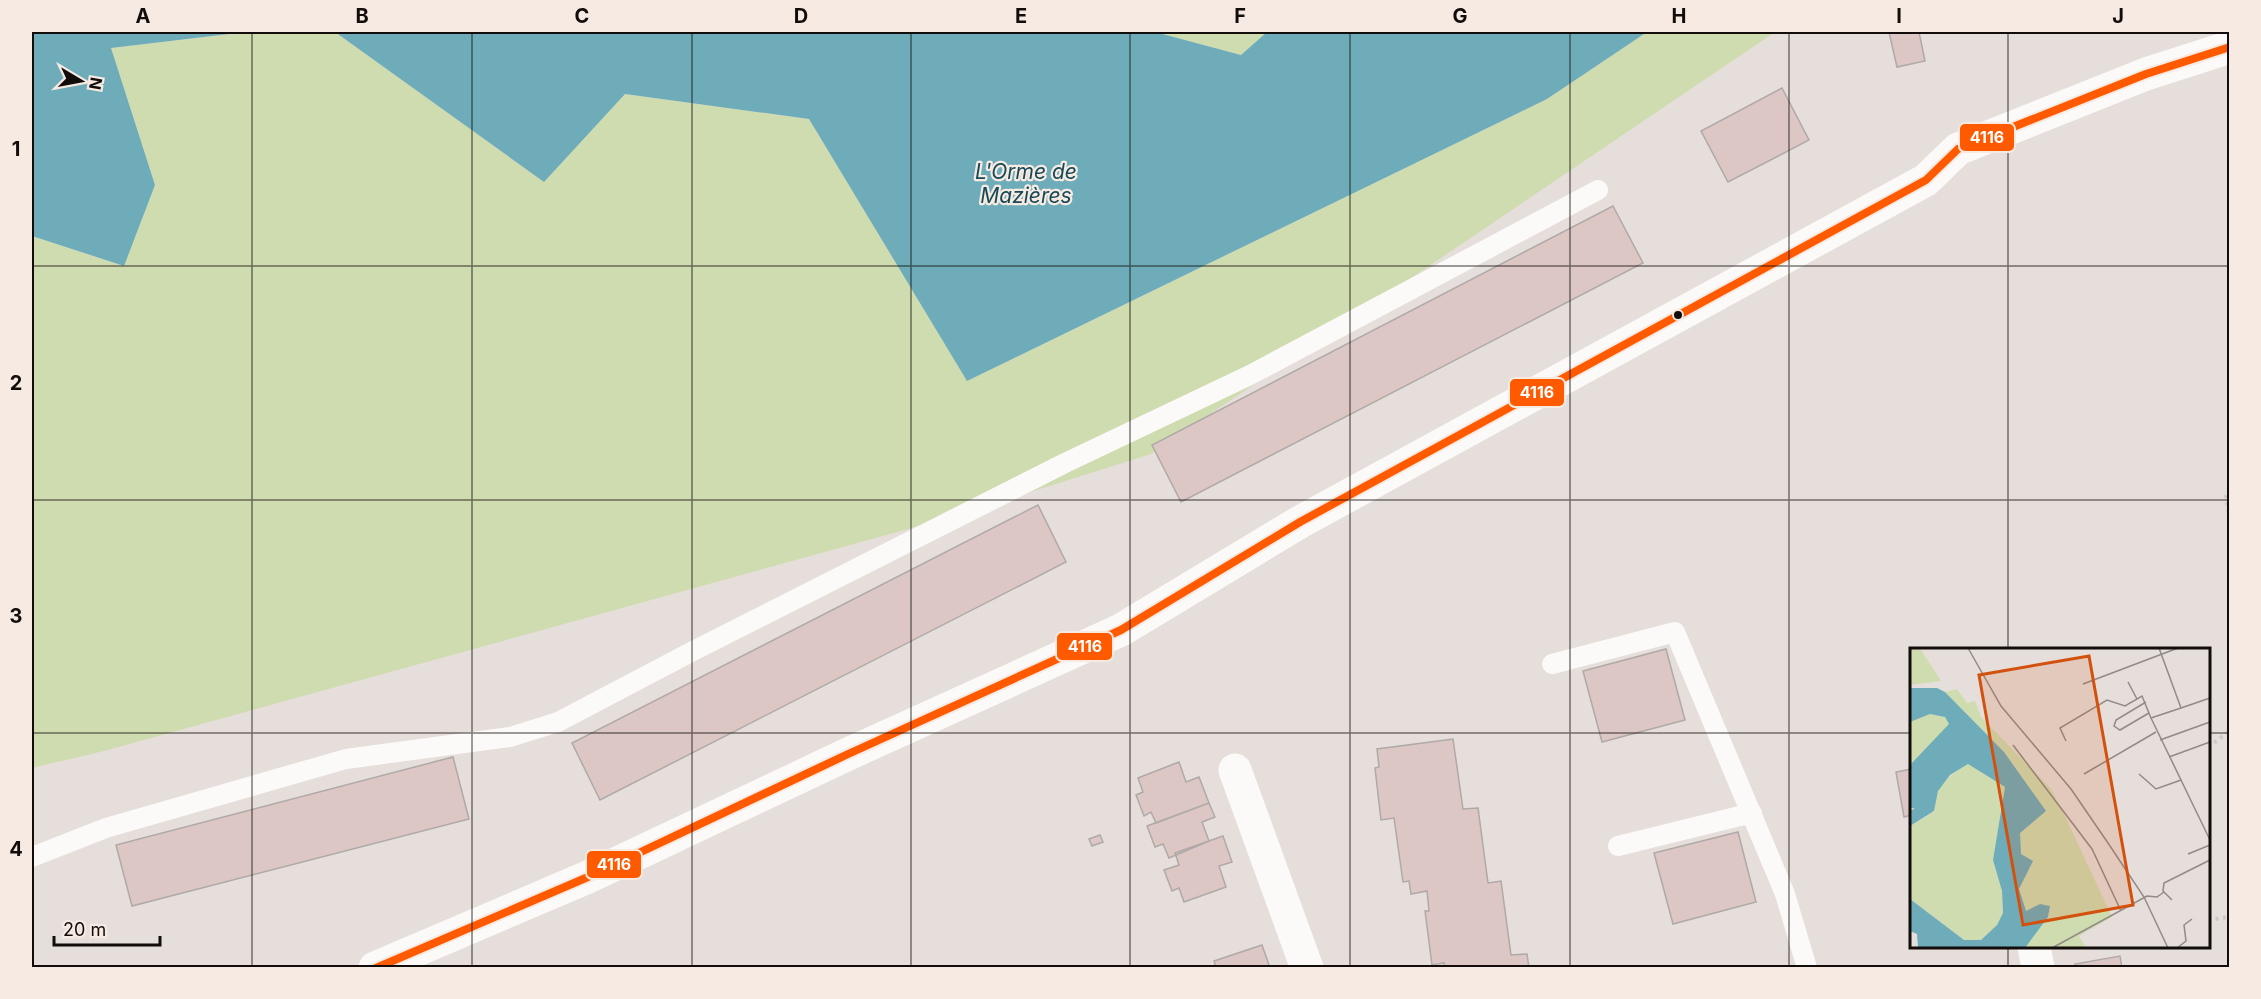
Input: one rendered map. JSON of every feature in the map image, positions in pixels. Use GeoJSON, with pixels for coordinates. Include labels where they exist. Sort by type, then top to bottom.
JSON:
{"type":"FeatureCollection","features":[{"type":"Feature","properties":{"kind":"street"},"geometry":{"type":"LineString","coordinates":[[375,968],[588,877],[836,760],[1121,630],[1300,522],[1926,180],[1958,149],[2146,74],[2229,47]]}},
{"type":"Feature","properties":{"kind":"street"},"geometry":{"type":"LineString","coordinates":[[1235,770],[1307,968]]}},
{"type":"Feature","properties":{"kind":"street"},"geometry":{"type":"LineString","coordinates":[[2034,948],[2038,968]]}},
{"type":"Feature","properties":{"kind":"lane"},"geometry":{"type":"LineString","coordinates":[[32,857],[106,828],[346,759],[510,737],[558,722],[693,651],[1044,474],[1250,375],[1598,190]]}},
{"type":"Feature","properties":{"kind":"lane"},"geometry":{"type":"LineString","coordinates":[[1552,664],[1675,632],[1785,894],[1808,968]]}},
{"type":"Feature","properties":{"kind":"lane"},"geometry":{"type":"LineString","coordinates":[[1618,846],[1752,813]]}},
{"type":"Feature","properties":{"kind":"path"},"geometry":{"type":"LineString","coordinates":[[2226,495],[2229,520]]}},
{"type":"Feature","properties":{"kind":"path"},"geometry":{"type":"LineString","coordinates":[[2210,745],[2229,731]]}},
{"type":"Feature","properties":{"kind":"path"},"geometry":{"type":"LineString","coordinates":[[2210,920],[2229,917]]}},
{"type":"Feature","properties":{"kind":"green space"},"geometry":{"type":"Polygon","coordinates":[[[246,32],[335,32],[544,182],[624,94],[809,119],[967,381],[1547,99],[1647,32],[1775,32],[1151,454],[948,518],[104,751],[32,768],[32,236],[123,266],[155,185],[111,48],[246,32]]]}},
{"type":"Feature","properties":{"kind":"green space"},"geometry":{"type":"Polygon","coordinates":[[[1155,32],[1267,32],[1241,55],[1155,32]]]}},
{"type":"Feature","properties":{"kind":"water"},"geometry":{"type":"Polygon","coordinates":[[[32,32],[246,32],[111,48],[155,185],[124,266],[32,236],[32,32]]]}},
{"type":"Feature","properties":{"kind":"water","name":"L'Orme de Mazières"},"geometry":{"type":"Polygon","coordinates":[[[335,32],[1155,32],[1241,55],[1267,32],[1647,32],[1547,99],[967,381],[809,119],[625,94],[544,182],[335,32]]]}},
{"type":"Feature","properties":{"kind":"building"},"geometry":{"type":"Polygon","coordinates":[[[1889,32],[1919,32],[1925,61],[1897,67],[1889,32]]]}},
{"type":"Feature","properties":{"kind":"building"},"geometry":{"type":"Polygon","coordinates":[[[1782,88],[1809,140],[1728,182],[1701,131],[1782,88]]]}},
{"type":"Feature","properties":{"kind":"building"},"geometry":{"type":"Polygon","coordinates":[[[1613,206],[1643,263],[1181,502],[1152,445],[1613,206]]]}},
{"type":"Feature","properties":{"kind":"building"},"geometry":{"type":"Polygon","coordinates":[[[1038,505],[1066,562],[600,800],[572,743],[1038,505]]]}},
{"type":"Feature","properties":{"kind":"building"},"geometry":{"type":"Polygon","coordinates":[[[1666,649],[1685,720],[1602,742],[1583,671],[1666,649]]]}},
{"type":"Feature","properties":{"kind":"building"},"geometry":{"type":"Polygon","coordinates":[[[1453,739],[1463,809],[1478,808],[1488,883],[1501,881],[1511,955],[1527,954],[1529,968],[1444,968],[1444,963],[1432,965],[1425,911],[1429,911],[1427,891],[1411,894],[1409,881],[1403,882],[1394,818],[1381,820],[1375,768],[1379,767],[1377,749],[1453,739]]]}},
{"type":"Feature","properties":{"kind":"building"},"geometry":{"type":"Polygon","coordinates":[[[453,757],[469,819],[132,906],[116,845],[453,757]]]}},
{"type":"Feature","properties":{"kind":"building"},"geometry":{"type":"Polygon","coordinates":[[[1179,762],[1186,782],[1199,777],[1209,803],[1156,823],[1151,812],[1144,816],[1136,795],[1143,792],[1138,778],[1179,762]]]}},
{"type":"Feature","properties":{"kind":"building"},"geometry":{"type":"Polygon","coordinates":[[[1910,769],[1910,816],[1904,817],[1896,772],[1910,769]]]}},
{"type":"Feature","properties":{"kind":"building"},"geometry":{"type":"Polygon","coordinates":[[[1209,803],[1215,817],[1202,822],[1209,841],[1169,858],[1163,844],[1155,847],[1147,826],[1209,803]]]}},
{"type":"Feature","properties":{"kind":"building"},"geometry":{"type":"Polygon","coordinates":[[[1738,832],[1756,902],[1673,924],[1654,853],[1738,832]]]}},
{"type":"Feature","properties":{"kind":"building"},"geometry":{"type":"Polygon","coordinates":[[[1100,835],[1103,842],[1092,846],[1089,839],[1100,835]]]}},
{"type":"Feature","properties":{"kind":"building"},"geometry":{"type":"Polygon","coordinates":[[[1223,836],[1232,862],[1219,866],[1226,887],[1184,902],[1179,888],[1172,891],[1164,870],[1179,865],[1175,853],[1223,836]]]}},
{"type":"Feature","properties":{"kind":"building"},"geometry":{"type":"Polygon","coordinates":[[[1262,945],[1270,968],[1216,968],[1214,961],[1262,945]]]}},
{"type":"Feature","properties":{"kind":"building"},"geometry":{"type":"Polygon","coordinates":[[[2120,956],[2122,968],[2076,968],[2075,964],[2120,956]]]}},
{"type":"Feature","properties":{"kind":"transit line","name":"4116"},"geometry":{"type":"LineString","coordinates":[[376,968],[588,877],[846,755],[1121,630],[1300,522],[1926,180],[1958,149],[2146,74],[2230,47]]}}]}
